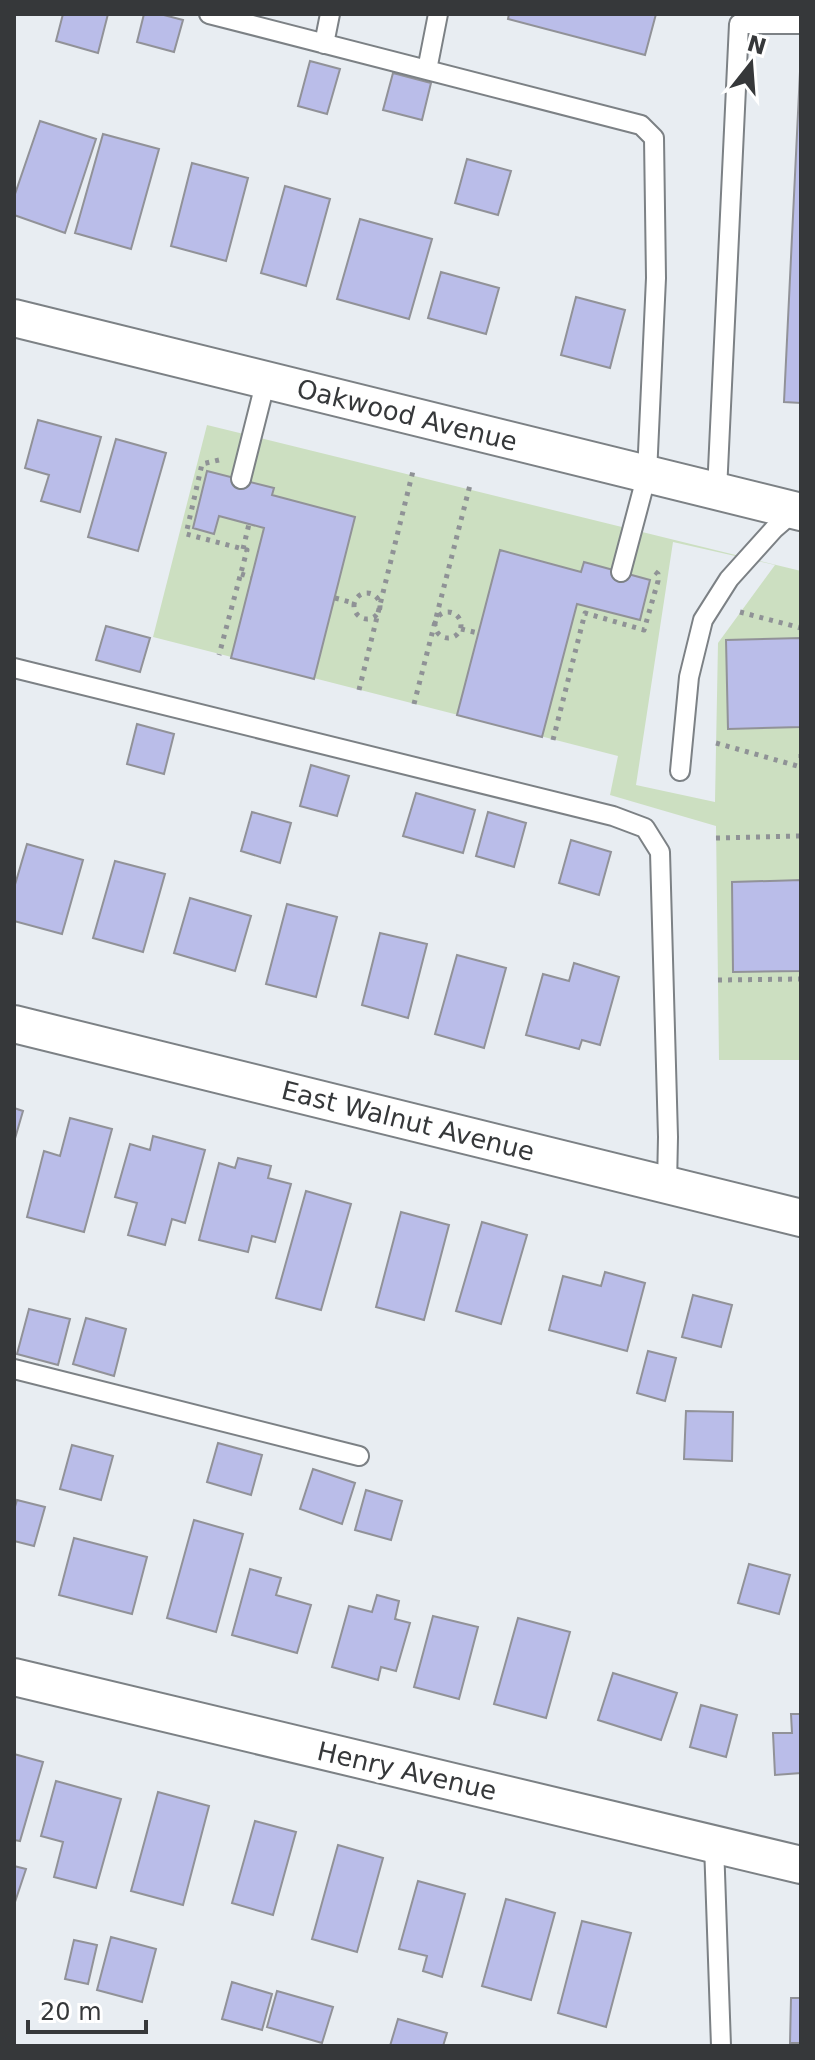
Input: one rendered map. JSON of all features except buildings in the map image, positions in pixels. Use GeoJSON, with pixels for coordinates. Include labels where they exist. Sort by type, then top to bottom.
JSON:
{"type":"FeatureCollection","features":[{"type":"Feature","properties":{"kind":"street","name":"Oakwood Avenue"},"geometry":{"type":"LineString","coordinates":[[14,318],[798,511]]}},
{"type":"Feature","properties":{"kind":"street","name":"East Walnut Avenue"},"geometry":{"type":"LineString","coordinates":[[14,1024],[801,1218]]}},
{"type":"Feature","properties":{"kind":"street","name":"Henry Avenue"},"geometry":{"type":"LineString","coordinates":[[14,1677],[801,1865]]}},
{"type":"Feature","properties":{"kind":"lane"},"geometry":{"type":"LineString","coordinates":[[209,14],[641,125],[654,138],[656,278],[647,474],[621,572]]}},
{"type":"Feature","properties":{"kind":"lane"},"geometry":{"type":"LineString","coordinates":[[324,44],[330,14]]}},
{"type":"Feature","properties":{"kind":"lane"},"geometry":{"type":"LineString","coordinates":[[427,70],[438,14]]}},
{"type":"Feature","properties":{"kind":"lane"},"geometry":{"type":"LineString","coordinates":[[717,491],[739,24],[801,24]]}},
{"type":"Feature","properties":{"kind":"lane"},"geometry":{"type":"LineString","coordinates":[[241,479],[266,380]]}},
{"type":"Feature","properties":{"kind":"lane"},"geometry":{"type":"LineString","coordinates":[[680,771],[689,677],[703,620],[729,579],[774,529],[798,511]]}},
{"type":"Feature","properties":{"kind":"lane"},"geometry":{"type":"LineString","coordinates":[[14,668],[613,816],[645,828],[660,852],[667,1185]]}},
{"type":"Feature","properties":{"kind":"lane"},"geometry":{"type":"LineString","coordinates":[[14,1369],[359,1456]]}},
{"type":"Feature","properties":{"kind":"lane"},"geometry":{"type":"LineString","coordinates":[[714,1844],[721,2046]]}},
{"type":"Feature","properties":{"kind":"path"},"geometry":{"type":"LineString","coordinates":[[219,655],[247,550],[186,534],[202,464],[247,453]]}},
{"type":"Feature","properties":{"kind":"path"},"geometry":{"type":"LineString","coordinates":[[359,690],[413,471]]}},
{"type":"Feature","properties":{"kind":"path"},"geometry":{"type":"LineString","coordinates":[[414,704],[470,485]]}},
{"type":"Feature","properties":{"kind":"path"},"geometry":{"type":"LineString","coordinates":[[243,549],[249,524]]}},
{"type":"Feature","properties":{"kind":"path"},"geometry":{"type":"LineString","coordinates":[[553,740],[585,613],[644,630],[658,574],[628,546]]}},
{"type":"Feature","properties":{"kind":"path"},"geometry":{"type":"LineString","coordinates":[[241,574],[251,577]]}},
{"type":"Feature","properties":{"kind":"path"},"geometry":{"type":"LineString","coordinates":[[366,593],[378,598],[379,610],[372,619],[364,619],[354,612],[354,603],[358,596],[366,593]]}},
{"type":"Feature","properties":{"kind":"path"},"geometry":{"type":"LineString","coordinates":[[335,598],[354,603]]}},
{"type":"Feature","properties":{"kind":"path"},"geometry":{"type":"LineString","coordinates":[[715,601],[740,612],[801,628]]}},
{"type":"Feature","properties":{"kind":"path"},"geometry":{"type":"LineString","coordinates":[[434,627],[441,637],[449,639],[461,629],[460,620],[455,614],[443,613],[437,618]]}},
{"type":"Feature","properties":{"kind":"path"},"geometry":{"type":"LineString","coordinates":[[461,629],[478,633]]}},
{"type":"Feature","properties":{"kind":"path"},"geometry":{"type":"LineString","coordinates":[[564,655],[573,657]]}},
{"type":"Feature","properties":{"kind":"path"},"geometry":{"type":"LineString","coordinates":[[716,743],[801,765],[801,754]]}},
{"type":"Feature","properties":{"kind":"path"},"geometry":{"type":"LineString","coordinates":[[716,838],[801,836]]}},
{"type":"Feature","properties":{"kind":"path"},"geometry":{"type":"LineString","coordinates":[[718,980],[801,979]]}},
{"type":"Feature","properties":{"kind":"green space"},"geometry":{"type":"Polygon","coordinates":[[[207,425],[801,571],[801,1060],[719,1060],[716,826],[610,795],[618,756],[153,637],[207,425]],[[673,542],[636,785],[715,802],[718,643],[775,565],[673,542]]]}}]}
